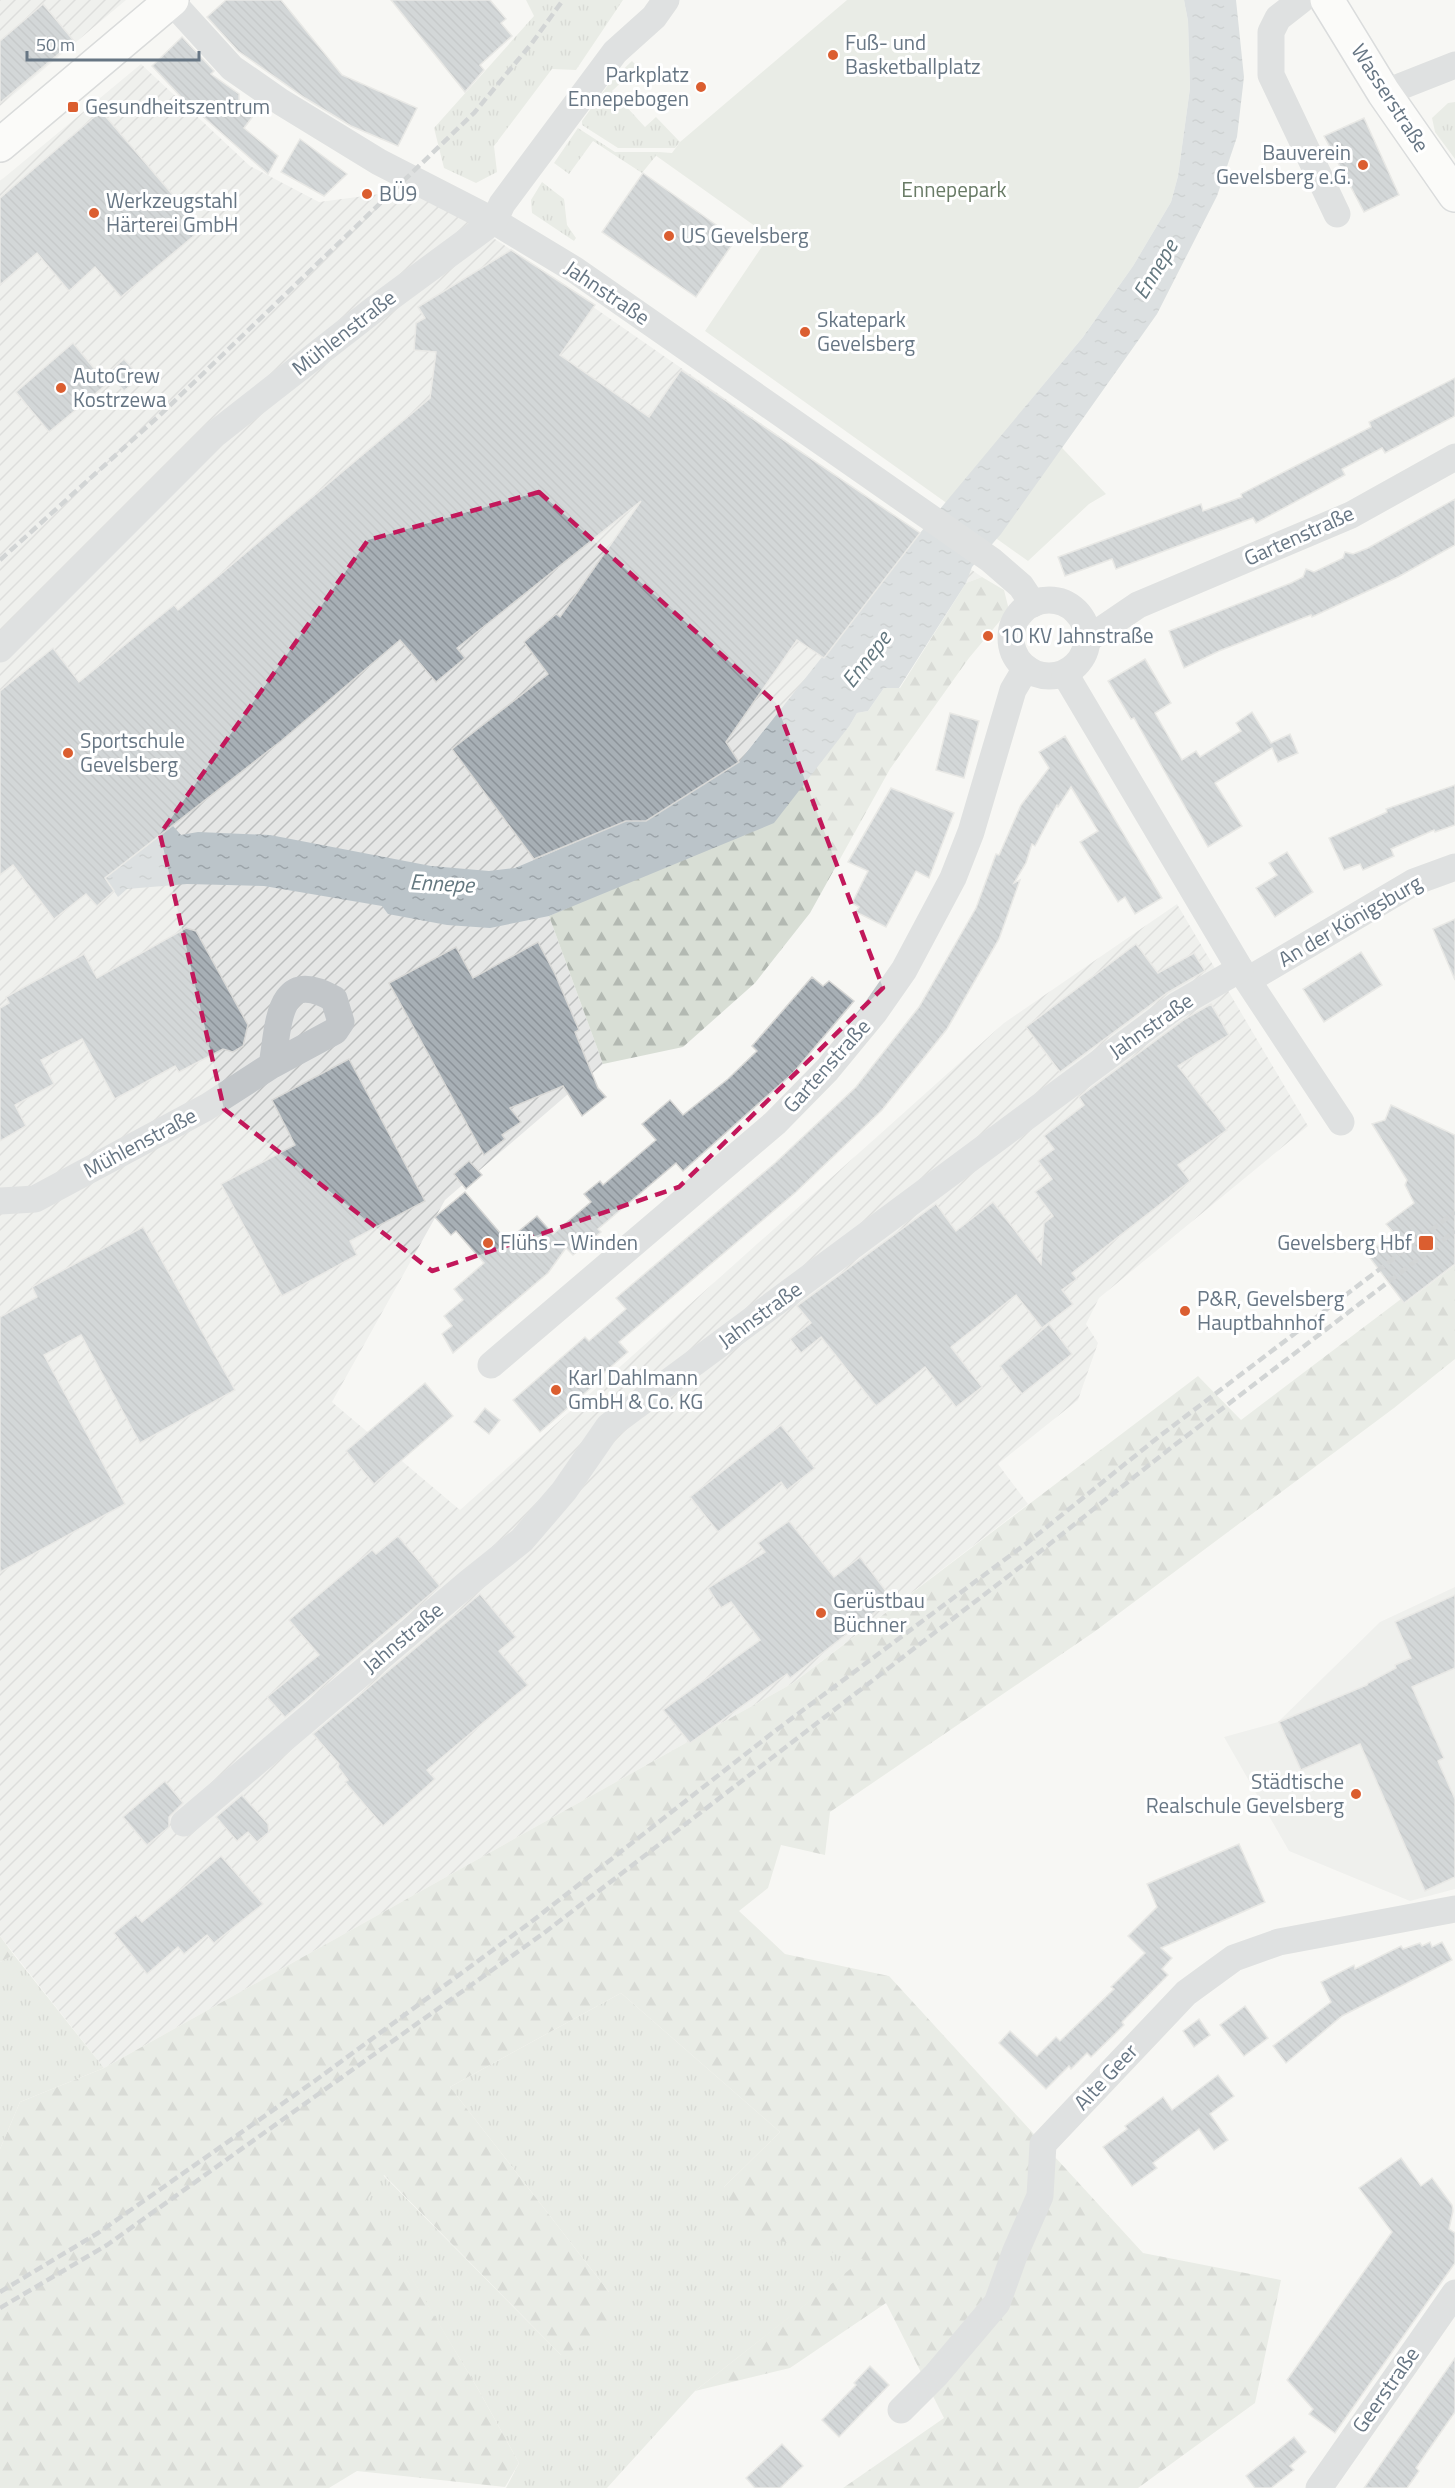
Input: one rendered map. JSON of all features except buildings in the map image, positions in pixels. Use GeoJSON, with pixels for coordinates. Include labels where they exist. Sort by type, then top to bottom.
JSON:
{"type":"FeatureCollection","features":[{"type":"Feature","properties":{"kind":"main road"},"geometry":{"type":"LineString","coordinates":[[0,146],[171,0]]}},
{"type":"Feature","properties":{"kind":"main road","name":"Wasserstraße"},"geometry":{"type":"LineString","coordinates":[[1327,0],[1384,93],[1455,195]]}},
{"type":"Feature","properties":{"kind":"street","name":"Jahnstraße"},"geometry":{"type":"LineString","coordinates":[[171,0],[232,68],[281,102],[379,162],[494,221],[575,270],[992,560],[1021,586],[1033,604]]}},
{"type":"Feature","properties":{"kind":"street","name":"Mühlenstraße"},"geometry":{"type":"LineString","coordinates":[[0,649],[215,434],[376,308],[494,221],[502,204],[615,52],[654,16],[666,0]]}},
{"type":"Feature","properties":{"kind":"street"},"geometry":{"type":"LineString","coordinates":[[1301,0],[1278,18],[1271,32],[1271,75],[1337,214]]}},
{"type":"Feature","properties":{"kind":"street"},"geometry":{"type":"LineString","coordinates":[[1384,93],[1455,65]]}},
{"type":"Feature","properties":{"kind":"street","name":"Gartenstraße"},"geometry":{"type":"LineString","coordinates":[[1088,639],[1138,605],[1351,515],[1455,457]]}},
{"type":"Feature","properties":{"kind":"street"},"geometry":{"type":"LineString","coordinates":[[1046,600],[1060,602],[1072,608],[1083,621],[1088,639],[1085,653],[1077,665],[1065,674],[1052,676],[1038,675],[1026,669],[1014,653],[1011,634],[1015,622],[1023,611],[1033,604],[1046,600]]}},
{"type":"Feature","properties":{"kind":"street","name":"Gartenstraße"},"geometry":{"type":"LineString","coordinates":[[1072,608],[1138,605]]}},
{"type":"Feature","properties":{"kind":"street","name":"Gartenstraße"},"geometry":{"type":"LineString","coordinates":[[491,1365],[776,1123],[827,1070],[874,1013],[909,961],[953,878],[971,832],[1013,690],[1026,669]]}},
{"type":"Feature","properties":{"kind":"street"},"geometry":{"type":"LineString","coordinates":[[1065,674],[1244,974],[1341,1122]]}},
{"type":"Feature","properties":{"kind":"street","name":"An der Königsburg"},"geometry":{"type":"LineString","coordinates":[[1244,974],[1414,882],[1455,867]]}},
{"type":"Feature","properties":{"kind":"street","name":"Jahnstraße"},"geometry":{"type":"LineString","coordinates":[[184,1823],[522,1540],[564,1491],[609,1426],[1176,1006],[1244,974]]}},
{"type":"Feature","properties":{"kind":"street","name":"Mühlenstraße"},"geometry":{"type":"LineString","coordinates":[[0,1202],[35,1198],[207,1107],[272,1065]]}},
{"type":"Feature","properties":{"kind":"street","name":"Alte Geer"},"geometry":{"type":"LineString","coordinates":[[901,2410],[936,2375],[998,2303],[1040,2196],[1043,2144],[1186,1993],[1234,1958],[1279,1942],[1455,1909]]}},
{"type":"Feature","properties":{"kind":"street","name":"Geerstraße"},"geometry":{"type":"LineString","coordinates":[[1319,2488],[1455,2293]]}},
{"type":"Feature","properties":{"kind":"highlighted area"},"geometry":{"type":"Polygon","coordinates":[[[539,492],[776,703],[883,988],[679,1187],[432,1271],[224,1109],[160,834],[368,540],[539,492]]]}},
{"type":"Feature","properties":{"kind":"shaded area"},"geometry":{"type":"Polygon","coordinates":[[[0,0],[126,0],[0,106],[0,0]]]}},
{"type":"Feature","properties":{"kind":"shaded area"},"geometry":{"type":"Polygon","coordinates":[[[141,64],[250,166],[319,202],[418,189],[504,245],[982,577],[966,583],[610,889],[549,916],[603,1064],[445,1200],[332,1402],[460,1510],[1004,1023],[1177,904],[1308,1126],[1099,1298],[1086,1324],[1098,1343],[1078,1400],[998,1464],[1028,1504],[793,1683],[104,2068],[0,1936],[0,181],[141,64]]]}},
{"type":"Feature","properties":{"kind":"shaded area","name":"Städtische Realschule Gevelsberg"},"geometry":{"type":"Polygon","coordinates":[[[1455,1587],[1455,1889],[1410,1901],[1289,1851],[1224,1737],[1278,1722],[1380,1622],[1455,1587]]]}},
{"type":"Feature","properties":{"kind":"green space"},"geometry":{"type":"Polygon","coordinates":[[[526,0],[623,0],[576,70],[552,69],[494,146],[497,172],[476,183],[444,168],[434,128],[534,16],[526,0]]]}},
{"type":"Feature","properties":{"kind":"green space","name":"Ennepepark"},"geometry":{"type":"Polygon","coordinates":[[[847,0],[1184,0],[1188,21],[1190,88],[1178,176],[1171,202],[1133,266],[1083,337],[1024,408],[1106,494],[1089,504],[1028,561],[705,331],[769,236],[655,155],[659,152],[672,153],[680,142],[847,0]]]}},
{"type":"Feature","properties":{"kind":"green space"},"geometry":{"type":"Polygon","coordinates":[[[632,61],[638,67],[612,91],[645,127],[656,117],[680,142],[675,148],[618,148],[582,125],[582,121],[611,81],[632,61]]]}},
{"type":"Feature","properties":{"kind":"green space"},"geometry":{"type":"Polygon","coordinates":[[[1455,102],[1455,159],[1435,132],[1432,118],[1448,103],[1455,102]]]}},
{"type":"Feature","properties":{"kind":"green space"},"geometry":{"type":"Polygon","coordinates":[[[578,128],[615,152],[659,152],[642,173],[593,141],[569,174],[554,163],[578,128]]]}},
{"type":"Feature","properties":{"kind":"green space"},"geometry":{"type":"Polygon","coordinates":[[[542,182],[564,199],[567,225],[576,238],[574,241],[532,213],[531,200],[542,182]]]}},
{"type":"Feature","properties":{"kind":"green space"},"geometry":{"type":"Polygon","coordinates":[[[982,577],[1004,590],[1009,610],[969,658],[890,769],[810,913],[755,983],[683,1047],[603,1064],[549,916],[610,889],[850,725],[857,713],[868,711],[884,688],[900,688],[966,583],[982,577]]]}},
{"type":"Feature","properties":{"kind":"green space"},"geometry":{"type":"Polygon","coordinates":[[[1455,1265],[1455,1359],[1394,1408],[1094,1632],[830,1812],[825,1855],[781,1845],[768,1888],[739,1911],[785,1954],[889,1976],[1143,2253],[1281,2280],[1255,2403],[1138,2488],[843,2488],[944,2418],[886,2303],[790,2368],[695,2391],[863,2259],[743,2233],[724,2187],[780,2132],[621,1993],[450,2087],[609,2292],[607,2337],[561,2355],[384,2175],[366,2201],[478,2389],[519,2463],[505,2487],[357,2471],[329,2488],[0,2488],[0,2149],[20,2102],[104,2068],[793,1683],[1198,1376],[1241,1420],[1401,1299],[1405,1303],[1455,1265]]]}},
{"type":"Feature","properties":{"kind":"green space"},"geometry":{"type":"Polygon","coordinates":[[[0,1936],[14,1955],[0,1962],[0,1936]]]}},
{"type":"Feature","properties":{"kind":"green space"},"geometry":{"type":"Polygon","coordinates":[[[14,1955],[104,2068],[20,2102],[0,2149],[0,1962],[14,1955]]]}},
{"type":"Feature","properties":{"kind":"green space"},"geometry":{"type":"Polygon","coordinates":[[[621,1993],[780,2132],[724,2187],[864,2259],[695,2391],[607,2488],[506,2488],[519,2463],[478,2389],[365,2201],[383,2175],[561,2355],[609,2292],[450,2087],[621,1993]]]}},
{"type":"Feature","properties":{"kind":"water","name":"Ennepe"},"geometry":{"type":"Polygon","coordinates":[[[1184,0],[1236,0],[1244,77],[1237,137],[1217,196],[1157,314],[1001,534],[972,567],[966,583],[899,688],[884,688],[868,711],[857,713],[774,823],[549,916],[490,928],[447,925],[388,914],[382,906],[264,886],[187,884],[127,889],[118,897],[105,878],[173,826],[181,835],[198,832],[270,835],[431,866],[489,871],[515,868],[626,821],[645,821],[739,762],[920,533],[1083,337],[1133,266],[1171,202],[1178,176],[1190,88],[1188,21],[1184,0]]]}},
{"type":"Feature","properties":{"kind":"railway"},"geometry":{"type":"LineString","coordinates":[[0,560],[160,415],[474,113],[532,43],[563,0]]}},
{"type":"Feature","properties":{"kind":"railway"},"geometry":{"type":"LineString","coordinates":[[0,2292],[98,2233],[316,2080],[531,1922],[775,1731],[1027,1543],[1161,1435],[1455,1212]]}},
{"type":"Feature","properties":{"kind":"railway"},"geometry":{"type":"LineString","coordinates":[[0,2308],[107,2245],[544,1933],[1455,1231]]}},
{"type":"Feature","properties":{"kind":"place","name":"Fuß- und Basketballplatz"},"geometry":{"type":"Point","coordinates":[833,55]}},
{"type":"Feature","properties":{"kind":"place","name":"Parkplatz Ennepebogen"},"geometry":{"type":"Point","coordinates":[701,87]}},
{"type":"Feature","properties":{"kind":"place","name":"Gesundheitszentrum"},"geometry":{"type":"Point","coordinates":[73,107]}},
{"type":"Feature","properties":{"kind":"place","name":"Bauverein Gevelsberg e.G."},"geometry":{"type":"Point","coordinates":[1363,165]}},
{"type":"Feature","properties":{"kind":"place","name":"BÜ9"},"geometry":{"type":"Point","coordinates":[367,194]}},
{"type":"Feature","properties":{"kind":"place","name":"Werkzeugstahl Härterei GmbH"},"geometry":{"type":"Point","coordinates":[94,213]}},
{"type":"Feature","properties":{"kind":"place","name":"US Gevelsberg"},"geometry":{"type":"Point","coordinates":[669,236]}},
{"type":"Feature","properties":{"kind":"place","name":"Skatepark Gevelsberg"},"geometry":{"type":"Point","coordinates":[805,332]}},
{"type":"Feature","properties":{"kind":"place","name":"AutoCrew Kostrzewa"},"geometry":{"type":"Point","coordinates":[61,388]}},
{"type":"Feature","properties":{"kind":"place","name":"10 KV Jahnstraße"},"geometry":{"type":"Point","coordinates":[988,636]}},
{"type":"Feature","properties":{"kind":"place","name":"Sportschule Gevelsberg"},"geometry":{"type":"Point","coordinates":[68,753]}},
{"type":"Feature","properties":{"kind":"place","name":"Flühs – Winden"},"geometry":{"type":"Point","coordinates":[488,1243]}},
{"type":"Feature","properties":{"kind":"place","name":"Gevelsberg Hbf"},"geometry":{"type":"Point","coordinates":[1426,1243]}},
{"type":"Feature","properties":{"kind":"place","name":"P&R, Gevelsberg Hauptbahnhof"},"geometry":{"type":"Point","coordinates":[1185,1311]}},
{"type":"Feature","properties":{"kind":"place","name":"Karl Dahlmann GmbH & Co. KG"},"geometry":{"type":"Point","coordinates":[556,1390]}},
{"type":"Feature","properties":{"kind":"place","name":"Gerüstbau Büchner"},"geometry":{"type":"Point","coordinates":[821,1613]}},
{"type":"Feature","properties":{"kind":"place","name":"Städtische Realschule Gevelsberg"},"geometry":{"type":"Point","coordinates":[1356,1794]}}]}
